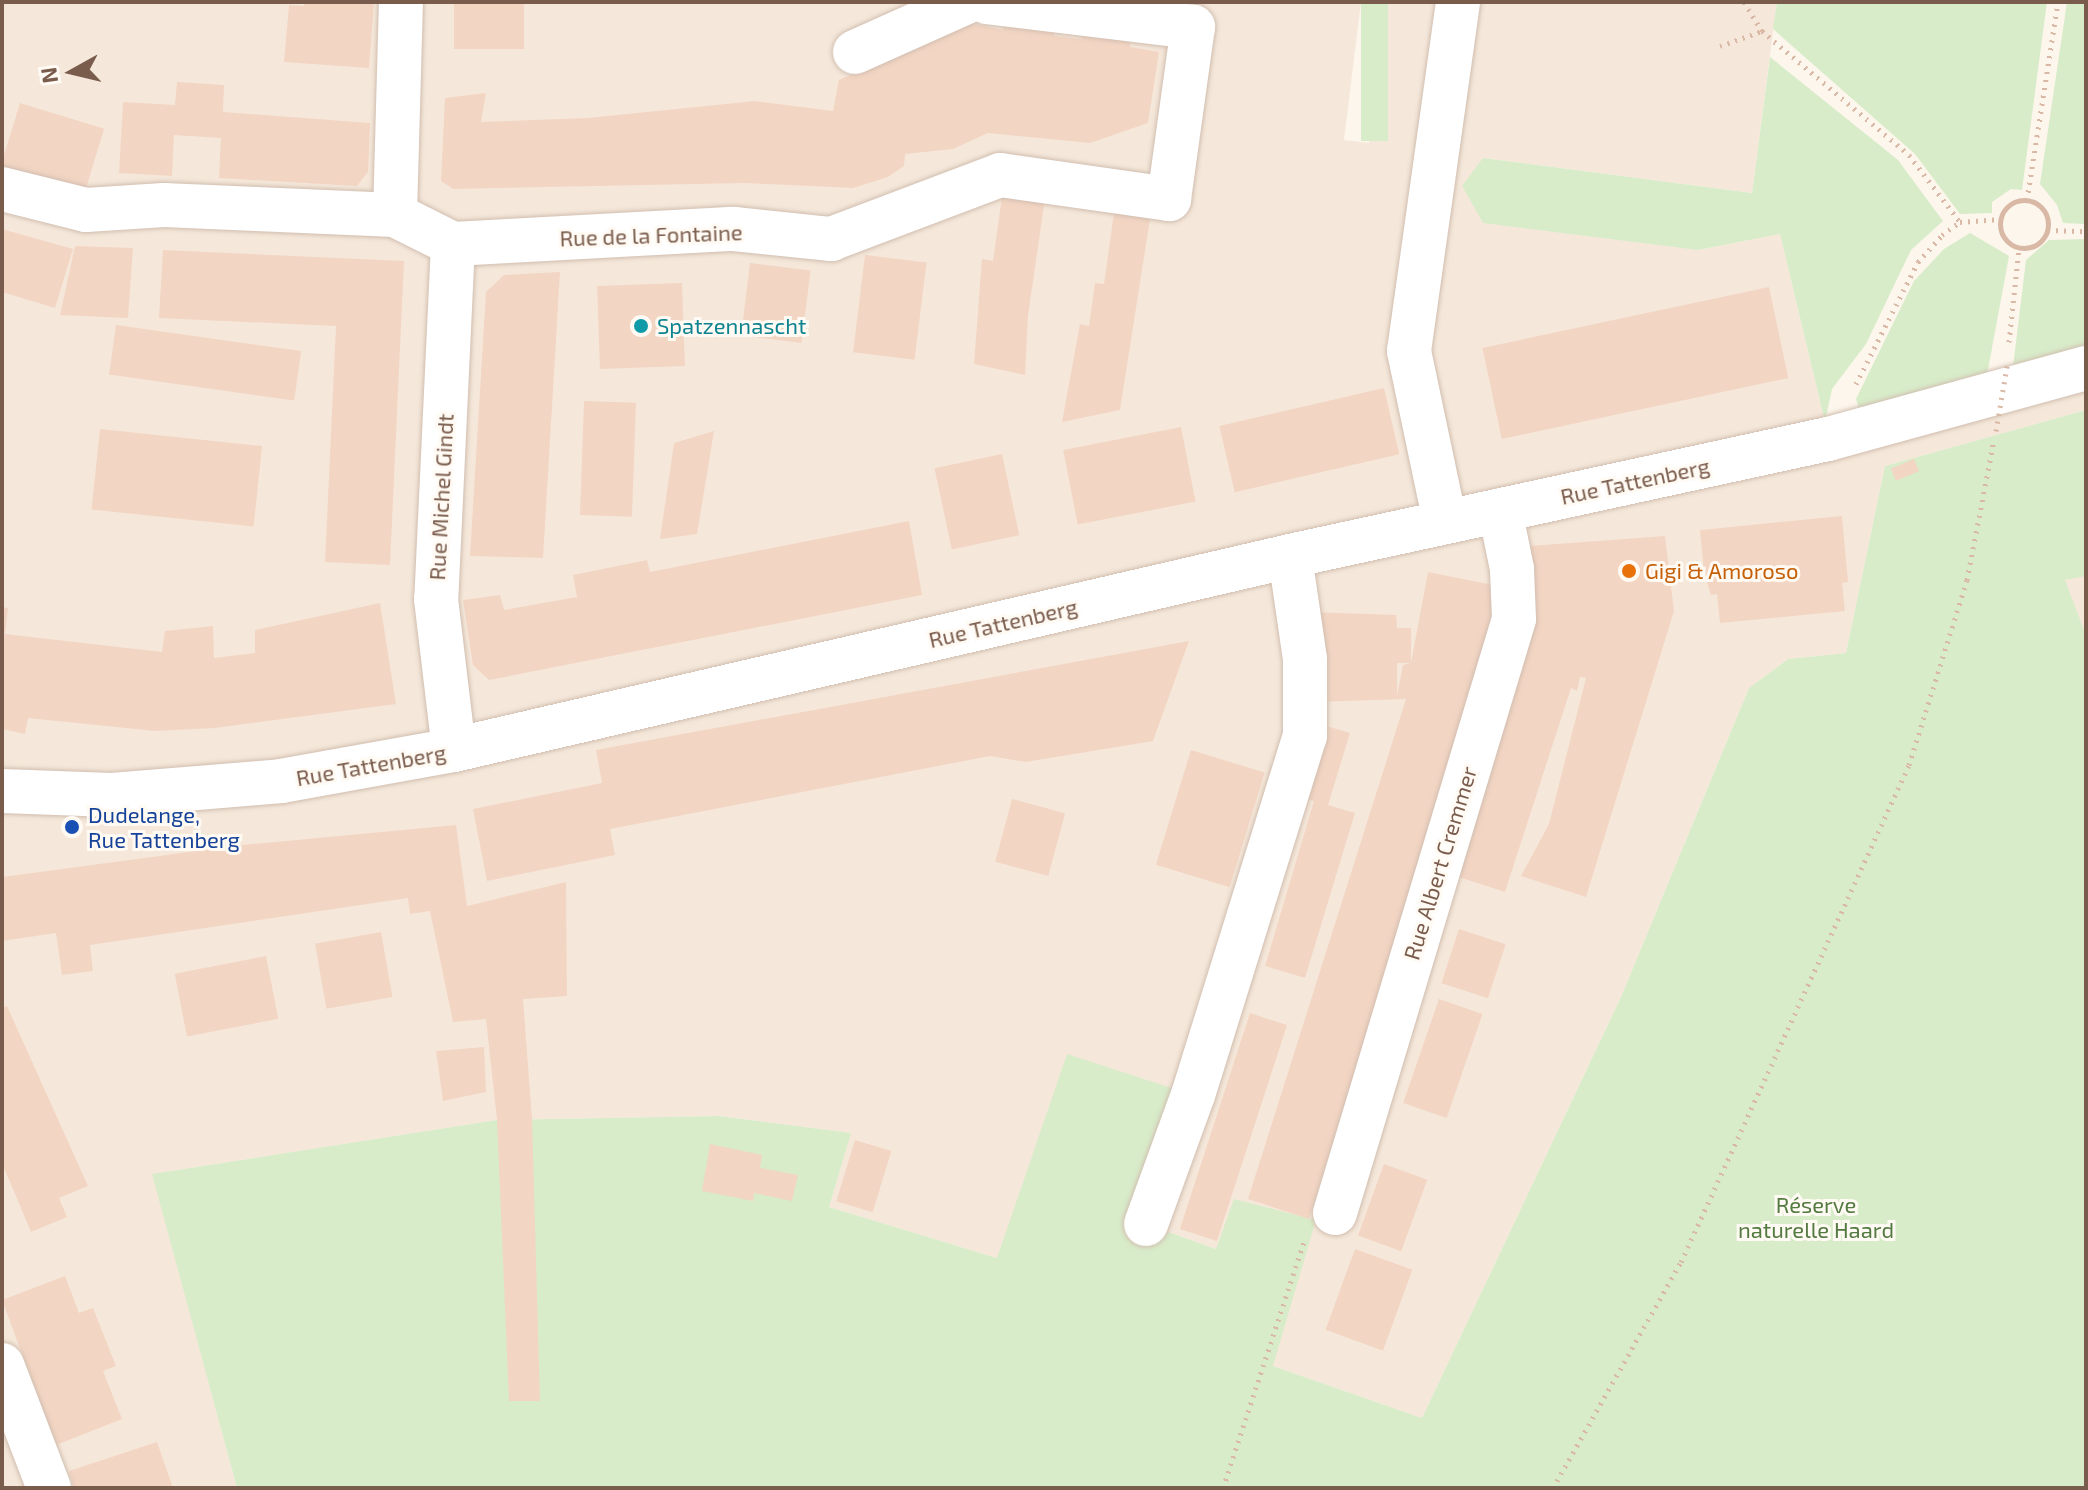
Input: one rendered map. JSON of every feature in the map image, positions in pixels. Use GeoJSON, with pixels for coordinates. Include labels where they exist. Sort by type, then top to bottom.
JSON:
{"type":"FeatureCollection","features":[{"type":"Feature","properties":{"kind":"street"},"geometry":{"type":"LineString","coordinates":[[395,215],[401,2]]}},
{"type":"Feature","properties":{"kind":"street"},"geometry":{"type":"LineString","coordinates":[[855,52],[967,2]]}},
{"type":"Feature","properties":{"kind":"street","name":"Rue de la Fontaine"},"geometry":{"type":"LineString","coordinates":[[2,189],[86,210],[164,205],[395,215],[453,244],[734,229],[831,239],[1000,175],[1169,199],[1193,27],[987,2]]}},
{"type":"Feature","properties":{"kind":"street"},"geometry":{"type":"LineString","coordinates":[[1445,522],[1409,351],[1458,2]]}},
{"type":"Feature","properties":{"kind":"street","name":"Rue Michel Gindt"},"geometry":{"type":"LineString","coordinates":[[453,244],[436,599],[454,750]]}},
{"type":"Feature","properties":{"kind":"street","name":"Rue Tattenberg"},"geometry":{"type":"LineString","coordinates":[[2,791],[112,795],[281,781],[454,750],[1290,556],[1828,439],[2000,395],[2086,368]]}},
{"type":"Feature","properties":{"kind":"street","name":"Rue Albert Cremmer"},"geometry":{"type":"LineString","coordinates":[[1335,1213],[1514,619],[1512,569],[1500,510]]}},
{"type":"Feature","properties":{"kind":"street"},"geometry":{"type":"LineString","coordinates":[[1146,1224],[1193,1095],[1305,736],[1305,659],[1290,556]]}},
{"type":"Feature","properties":{"kind":"street"},"geometry":{"type":"LineString","coordinates":[[2,1365],[49,1488]]}},
{"type":"Feature","properties":{"kind":"path"},"geometry":{"type":"LineString","coordinates":[[1744,2],[1762,31],[1909,155],[1960,222]]}},
{"type":"Feature","properties":{"kind":"path"},"geometry":{"type":"LineString","coordinates":[[2027,200],[2058,2]]}},
{"type":"Feature","properties":{"kind":"path"},"geometry":{"type":"LineString","coordinates":[[1720,46],[1762,31]]}},
{"type":"Feature","properties":{"kind":"path"},"geometry":{"type":"LineString","coordinates":[[1828,439],[1918,262],[1960,222],[2001,219],[2014,202],[2027,200],[2046,214],[2048,230],[2040,243],[2019,248],[2006,240],[2001,219]]}},
{"type":"Feature","properties":{"kind":"path"},"geometry":{"type":"LineString","coordinates":[[2048,230],[2086,231]]}},
{"type":"Feature","properties":{"kind":"path"},"geometry":{"type":"LineString","coordinates":[[1553,1488],[1681,1262],[1909,765],[1967,580],[1983,507],[2019,248]]}},
{"type":"Feature","properties":{"kind":"path"},"geometry":{"type":"LineString","coordinates":[[1223,1488],[1316,1208],[1335,1213]]}},
{"type":"Feature","properties":{"kind":"shaded area"},"geometry":{"type":"Polygon","coordinates":[[[2,2],[1361,2],[1344,140],[1369,143],[1388,2],[1777,2],[1752,193],[1484,158],[1698,250],[1780,234],[1825,422],[2086,347],[2086,410],[1885,466],[1846,653],[1788,659],[1749,688],[1621,997],[1422,1418],[1273,1366],[1216,1249],[1146,1224],[997,1258],[829,1207],[850,1133],[719,1116],[497,1120],[153,1174],[237,1488],[2,1488],[2,2]]]}},
{"type":"Feature","properties":{"kind":"shaded area"},"geometry":{"type":"Polygon","coordinates":[[[2086,576],[2086,635],[2064,579],[2086,576]]]}},
{"type":"Feature","properties":{"kind":"green space"},"geometry":{"type":"Polygon","coordinates":[[[1361,2],[1388,2],[1388,141],[1361,141],[1361,2]]]}},
{"type":"Feature","properties":{"kind":"green space"},"geometry":{"type":"Polygon","coordinates":[[[1777,2],[2047,2],[2022,190],[2011,189],[1992,202],[1992,213],[1960,214],[1915,154],[1773,29],[1777,2]]]}},
{"type":"Feature","properties":{"kind":"green space"},"geometry":{"type":"Polygon","coordinates":[[[2067,2],[2086,3],[2086,224],[2063,223],[2057,205],[2040,184],[2067,2]]]}},
{"type":"Feature","properties":{"kind":"green space"},"geometry":{"type":"Polygon","coordinates":[[[1770,57],[1898,160],[1943,221],[1911,250],[1866,344],[1832,389],[1825,422],[1780,234],[1698,250],[1483,223],[1462,186],[1483,158],[1752,193],[1770,57]]]}},
{"type":"Feature","properties":{"kind":"green space"},"geometry":{"type":"Polygon","coordinates":[[[1970,233],[2009,256],[1987,375],[1860,412],[1856,399],[1914,281],[1944,249],[1970,233]]]}},
{"type":"Feature","properties":{"kind":"green space"},"geometry":{"type":"Polygon","coordinates":[[[2086,239],[2086,347],[2013,367],[2026,260],[2049,240],[2086,239]]]}},
{"type":"Feature","properties":{"kind":"green space","name":"Réserve naturelle Haard"},"geometry":{"type":"Polygon","coordinates":[[[2086,410],[2086,576],[2065,580],[2086,635],[2086,1488],[237,1488],[152,1174],[497,1120],[719,1116],[851,1133],[829,1207],[997,1258],[1067,1054],[1193,1095],[1146,1224],[1216,1249],[1234,1199],[1316,1220],[1273,1366],[1422,1418],[1621,997],[1749,688],[1788,659],[1846,653],[1885,466],[2086,410]]]}},
{"type":"Feature","properties":{"kind":"building"},"geometry":{"type":"Polygon","coordinates":[[[304,2],[374,2],[369,68],[284,62],[289,5],[304,6],[304,2]]]}},
{"type":"Feature","properties":{"kind":"building"},"geometry":{"type":"Polygon","coordinates":[[[454,2],[524,2],[524,49],[454,49],[454,2]]]}},
{"type":"Feature","properties":{"kind":"building"},"geometry":{"type":"Polygon","coordinates":[[[1005,21],[1055,27],[1054,36],[1081,39],[1082,32],[1131,39],[1130,47],[1159,52],[1148,123],[1090,143],[988,133],[953,149],[905,154],[904,166],[888,177],[853,188],[745,183],[453,189],[441,181],[445,98],[486,93],[481,122],[588,118],[755,101],[833,111],[839,80],[969,23],[1003,30],[1005,21]]]}},
{"type":"Feature","properties":{"kind":"building"},"geometry":{"type":"Polygon","coordinates":[[[177,82],[224,85],[223,112],[370,123],[368,172],[357,186],[219,178],[221,138],[174,135],[172,176],[119,173],[123,102],[175,105],[177,82]]]}},
{"type":"Feature","properties":{"kind":"building"},"geometry":{"type":"Polygon","coordinates":[[[20,103],[104,129],[84,194],[2,169],[20,103]]]}},
{"type":"Feature","properties":{"kind":"building"},"geometry":{"type":"Polygon","coordinates":[[[1003,190],[1045,198],[1028,316],[1025,375],[974,364],[982,259],[993,261],[1003,190]]]}},
{"type":"Feature","properties":{"kind":"building"},"geometry":{"type":"Polygon","coordinates":[[[1114,213],[1150,219],[1120,410],[1062,422],[1080,324],[1089,326],[1095,283],[1104,284],[1114,213]]]}},
{"type":"Feature","properties":{"kind":"building"},"geometry":{"type":"Polygon","coordinates":[[[2,229],[73,249],[55,308],[2,292],[2,229]]]}},
{"type":"Feature","properties":{"kind":"building"},"geometry":{"type":"Polygon","coordinates":[[[75,246],[133,248],[128,318],[60,315],[75,246]]]}},
{"type":"Feature","properties":{"kind":"building"},"geometry":{"type":"Polygon","coordinates":[[[163,250],[404,261],[390,565],[325,562],[336,326],[159,318],[163,250]]]}},
{"type":"Feature","properties":{"kind":"building"},"geometry":{"type":"Polygon","coordinates":[[[865,255],[927,263],[915,360],[853,352],[865,255]]]}},
{"type":"Feature","properties":{"kind":"building"},"geometry":{"type":"Polygon","coordinates":[[[750,263],[811,270],[802,343],[741,335],[750,263]]]}},
{"type":"Feature","properties":{"kind":"building"},"geometry":{"type":"Polygon","coordinates":[[[560,272],[543,558],[470,556],[486,292],[504,275],[560,272]]]}},
{"type":"Feature","properties":{"kind":"building","name":"Spatzennascht"},"geometry":{"type":"Polygon","coordinates":[[[682,283],[685,366],[600,369],[597,286],[682,283]]]}},
{"type":"Feature","properties":{"kind":"building"},"geometry":{"type":"Polygon","coordinates":[[[1769,287],[1788,378],[1502,439],[1482,348],[1769,287]]]}},
{"type":"Feature","properties":{"kind":"building"},"geometry":{"type":"Polygon","coordinates":[[[116,325],[301,351],[294,401],[109,375],[116,325]]]}},
{"type":"Feature","properties":{"kind":"building"},"geometry":{"type":"Polygon","coordinates":[[[1384,388],[1399,454],[1235,492],[1219,426],[1384,388]]]}},
{"type":"Feature","properties":{"kind":"building"},"geometry":{"type":"Polygon","coordinates":[[[584,401],[636,403],[632,517],[580,515],[584,401]]]}},
{"type":"Feature","properties":{"kind":"building"},"geometry":{"type":"Polygon","coordinates":[[[1181,427],[1196,502],[1078,525],[1063,450],[1181,427]]]}},
{"type":"Feature","properties":{"kind":"building"},"geometry":{"type":"Polygon","coordinates":[[[100,429],[262,446],[254,527],[92,510],[100,429]]]}},
{"type":"Feature","properties":{"kind":"building"},"geometry":{"type":"Polygon","coordinates":[[[714,431],[697,534],[660,539],[674,443],[714,431]]]}},
{"type":"Feature","properties":{"kind":"building"},"geometry":{"type":"Polygon","coordinates":[[[1002,454],[1019,535],[952,550],[935,468],[1002,454]]]}},
{"type":"Feature","properties":{"kind":"building"},"geometry":{"type":"Polygon","coordinates":[[[1914,459],[1919,471],[1896,481],[1891,469],[1914,459]]]}},
{"type":"Feature","properties":{"kind":"building"},"geometry":{"type":"Polygon","coordinates":[[[1842,516],[1848,582],[1842,583],[1845,611],[1720,623],[1717,594],[1711,595],[1704,573],[1700,530],[1842,516]]]}},
{"type":"Feature","properties":{"kind":"building"},"geometry":{"type":"Polygon","coordinates":[[[909,521],[922,595],[489,680],[473,665],[463,600],[500,595],[504,610],[577,597],[573,575],[647,560],[650,572],[909,521]]]}},
{"type":"Feature","properties":{"kind":"building"},"geometry":{"type":"Polygon","coordinates":[[[1665,536],[1674,611],[1586,897],[1521,876],[1549,824],[1586,678],[1580,677],[1577,691],[1571,688],[1505,892],[1446,873],[1513,670],[1522,672],[1536,613],[1530,546],[1665,536]]]}},
{"type":"Feature","properties":{"kind":"building"},"geometry":{"type":"Polygon","coordinates":[[[1428,572],[1498,586],[1484,659],[1309,1219],[1248,1199],[1406,699],[1314,702],[1312,612],[1396,615],[1397,628],[1411,628],[1411,663],[1428,572]],[[1397,663],[1397,696],[1403,665],[1411,663],[1397,663]]]}},
{"type":"Feature","properties":{"kind":"building"},"geometry":{"type":"Polygon","coordinates":[[[380,603],[396,704],[215,728],[155,731],[28,718],[25,734],[2,729],[2,607],[8,608],[5,634],[162,652],[165,631],[213,626],[214,658],[255,653],[255,630],[380,603]]]}},
{"type":"Feature","properties":{"kind":"building"},"geometry":{"type":"Polygon","coordinates":[[[1189,641],[1153,741],[1026,762],[990,756],[610,829],[615,855],[487,881],[473,809],[602,783],[596,750],[1189,641]]]}},
{"type":"Feature","properties":{"kind":"building"},"geometry":{"type":"Polygon","coordinates":[[[1320,724],[1350,733],[1328,805],[1355,813],[1305,978],[1265,966],[1314,801],[1299,796],[1320,724]]]}},
{"type":"Feature","properties":{"kind":"building"},"geometry":{"type":"Polygon","coordinates":[[[1191,750],[1265,773],[1230,887],[1156,865],[1191,750]]]}},
{"type":"Feature","properties":{"kind":"building"},"geometry":{"type":"Polygon","coordinates":[[[1012,799],[1065,813],[1048,876],[995,862],[1012,799]]]}},
{"type":"Feature","properties":{"kind":"building"},"geometry":{"type":"Polygon","coordinates":[[[456,825],[467,906],[566,882],[567,996],[523,999],[532,1119],[540,1401],[509,1401],[497,1120],[486,1019],[453,1022],[430,911],[410,914],[408,898],[90,945],[93,971],[62,975],[56,933],[2,941],[2,877],[242,845],[456,825]]]}},
{"type":"Feature","properties":{"kind":"building"},"geometry":{"type":"Polygon","coordinates":[[[1459,929],[1506,944],[1488,998],[1441,983],[1459,929]]]}},
{"type":"Feature","properties":{"kind":"building"},"geometry":{"type":"Polygon","coordinates":[[[381,932],[392,997],[326,1009],[315,944],[381,932]]]}},
{"type":"Feature","properties":{"kind":"building"},"geometry":{"type":"Polygon","coordinates":[[[266,956],[278,1019],[187,1037],[175,974],[266,956]]]}},
{"type":"Feature","properties":{"kind":"building"},"geometry":{"type":"Polygon","coordinates":[[[1439,999],[1482,1014],[1447,1118],[1403,1103],[1439,999]]]}},
{"type":"Feature","properties":{"kind":"building"},"geometry":{"type":"Polygon","coordinates":[[[7,1006],[88,1186],[59,1198],[67,1217],[31,1232],[2,1163],[2,1008],[7,1006]]]}},
{"type":"Feature","properties":{"kind":"building"},"geometry":{"type":"Polygon","coordinates":[[[1250,1013],[1287,1025],[1217,1241],[1180,1229],[1250,1013]]]}},
{"type":"Feature","properties":{"kind":"building"},"geometry":{"type":"Polygon","coordinates":[[[484,1047],[486,1092],[443,1101],[436,1051],[484,1047]]]}},
{"type":"Feature","properties":{"kind":"building"},"geometry":{"type":"Polygon","coordinates":[[[855,1140],[891,1151],[873,1212],[836,1201],[855,1140]]]}},
{"type":"Feature","properties":{"kind":"building"},"geometry":{"type":"Polygon","coordinates":[[[710,1144],[762,1155],[760,1168],[798,1175],[792,1201],[754,1193],[753,1201],[702,1191],[710,1144]]]}},
{"type":"Feature","properties":{"kind":"building"},"geometry":{"type":"Polygon","coordinates":[[[1384,1164],[1427,1180],[1401,1251],[1358,1235],[1384,1164]]]}},
{"type":"Feature","properties":{"kind":"building"},"geometry":{"type":"Polygon","coordinates":[[[1355,1249],[1412,1270],[1383,1351],[1326,1330],[1355,1249]]]}},
{"type":"Feature","properties":{"kind":"building"},"geometry":{"type":"Polygon","coordinates":[[[65,1276],[79,1313],[93,1308],[116,1366],[103,1371],[122,1419],[56,1445],[2,1300],[65,1276]]]}},
{"type":"Feature","properties":{"kind":"building"},"geometry":{"type":"Polygon","coordinates":[[[157,1442],[173,1488],[74,1488],[69,1471],[157,1442]]]}},
{"type":"Feature","properties":{"kind":"place","name":"Spatzennascht"},"geometry":{"type":"Point","coordinates":[641,326]}},
{"type":"Feature","properties":{"kind":"place","name":"Gigi & Amoroso"},"geometry":{"type":"Point","coordinates":[1629,571]}},
{"type":"Feature","properties":{"kind":"place","name":"Dudelange, Rue Tattenberg"},"geometry":{"type":"Point","coordinates":[72,827]}}]}
